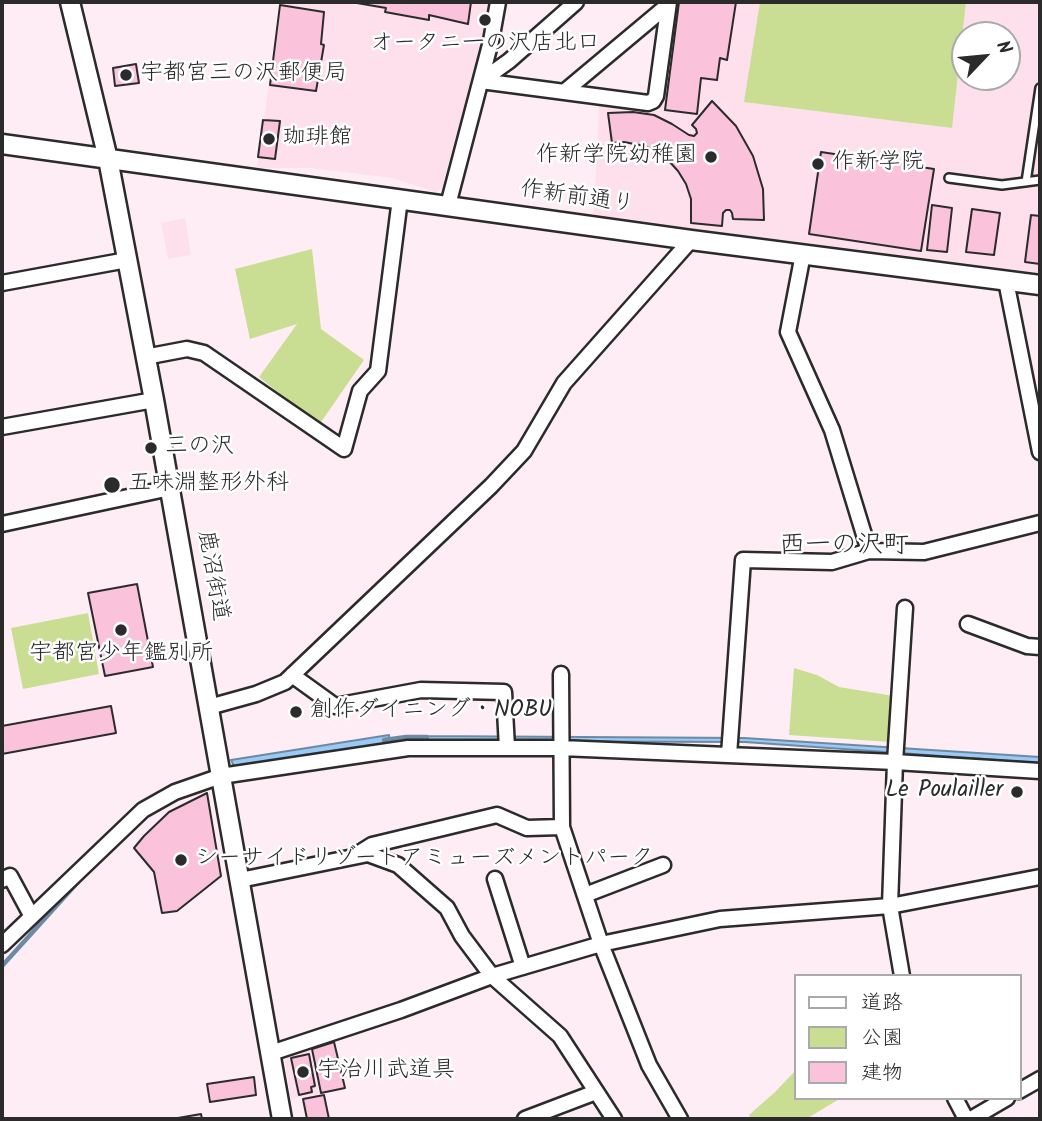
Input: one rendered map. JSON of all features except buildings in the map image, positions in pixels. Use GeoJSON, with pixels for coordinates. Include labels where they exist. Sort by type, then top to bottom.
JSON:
{"type":"FeatureCollection","features":[{"type":"Feature","properties":{"kind":"street","name":"鹿沼街道"},"geometry":{"type":"LineString","coordinates":[[70,2],[107,159],[154,400],[282,1119]]}},
{"type":"Feature","properties":{"kind":"street"},"geometry":{"type":"LineString","coordinates":[[448,205],[491,41],[498,2]]}},
{"type":"Feature","properties":{"kind":"street"},"geometry":{"type":"LineString","coordinates":[[481,81],[509,61],[576,2]]}},
{"type":"Feature","properties":{"kind":"street"},"geometry":{"type":"LineString","coordinates":[[481,81],[648,103],[653,101],[656,96],[669,3]]}},
{"type":"Feature","properties":{"kind":"street"},"geometry":{"type":"LineString","coordinates":[[564,92],[669,3]]}},
{"type":"Feature","properties":{"kind":"street","name":"作新前通り"},"geometry":{"type":"LineString","coordinates":[[2,144],[691,240],[1040,285]]}},
{"type":"Feature","properties":{"kind":"street"},"geometry":{"type":"LineString","coordinates":[[145,356],[187,349],[204,353],[344,449],[360,391],[378,371],[400,199]]}},
{"type":"Feature","properties":{"kind":"street"},"geometry":{"type":"LineString","coordinates":[[209,707],[256,694],[285,682],[491,486],[524,451],[564,383],[691,240]]}},
{"type":"Feature","properties":{"kind":"street"},"geometry":{"type":"LineString","coordinates":[[803,254],[788,332],[832,430],[869,551]]}},
{"type":"Feature","properties":{"kind":"street"},"geometry":{"type":"LineString","coordinates":[[2,284],[127,260]]}},
{"type":"Feature","properties":{"kind":"street"},"geometry":{"type":"LineString","coordinates":[[1006,281],[1040,452]]}},
{"type":"Feature","properties":{"kind":"street"},"geometry":{"type":"LineString","coordinates":[[2,427],[154,400]]}},
{"type":"Feature","properties":{"kind":"street"},"geometry":{"type":"LineString","coordinates":[[2,524],[170,488]]}},
{"type":"Feature","properties":{"kind":"street"},"geometry":{"type":"LineString","coordinates":[[729,755],[743,560],[832,562],[869,551],[924,552],[1040,523]]}},
{"type":"Feature","properties":{"kind":"street"},"geometry":{"type":"LineString","coordinates":[[902,974],[890,906],[895,762],[905,608]]}},
{"type":"Feature","properties":{"kind":"street"},"geometry":{"type":"LineString","coordinates":[[968,624],[1027,646],[1040,647]]}},
{"type":"Feature","properties":{"kind":"street"},"geometry":{"type":"LineString","coordinates":[[561,674],[562,827],[601,944],[649,1065],[680,1119]]}},
{"type":"Feature","properties":{"kind":"street"},"geometry":{"type":"LineString","coordinates":[[292,675],[335,706],[421,690],[504,692],[507,748]]}},
{"type":"Feature","properties":{"kind":"street"},"geometry":{"type":"LineString","coordinates":[[2,945],[143,810],[175,792],[221,776],[408,748],[561,748],[1040,771]]}},
{"type":"Feature","properties":{"kind":"street"},"geometry":{"type":"LineString","coordinates":[[352,857],[372,845],[497,815],[527,828],[562,827]]}},
{"type":"Feature","properties":{"kind":"street"},"geometry":{"type":"LineString","coordinates":[[240,880],[368,855],[398,865],[447,908],[462,936],[492,976],[560,1036],[614,1119]]}},
{"type":"Feature","properties":{"kind":"street"},"geometry":{"type":"LineString","coordinates":[[585,895],[663,865]]}},
{"type":"Feature","properties":{"kind":"street"},"geometry":{"type":"LineString","coordinates":[[2,880],[10,876],[31,915]]}},
{"type":"Feature","properties":{"kind":"street"},"geometry":{"type":"LineString","coordinates":[[271,1053],[401,1010],[492,976],[601,944],[720,919],[890,906],[1040,877]]}},
{"type":"Feature","properties":{"kind":"street"},"geometry":{"type":"LineString","coordinates":[[495,879],[523,967]]}},
{"type":"Feature","properties":{"kind":"street"},"geometry":{"type":"LineString","coordinates":[[1021,1090],[1040,1079]]}},
{"type":"Feature","properties":{"kind":"street"},"geometry":{"type":"LineString","coordinates":[[525,1119],[596,1092]]}},
{"type":"Feature","properties":{"kind":"street"},"geometry":{"type":"LineString","coordinates":[[956,1100],[969,1119],[1003,1100]]}},
{"type":"Feature","properties":{"kind":"lane"},"geometry":{"type":"LineString","coordinates":[[1026,182],[1040,88]]}},
{"type":"Feature","properties":{"kind":"lane"},"geometry":{"type":"LineString","coordinates":[[949,178],[1003,185],[1040,180]]}},
{"type":"Feature","properties":{"kind":"shaded area"},"geometry":{"type":"Polygon","coordinates":[[[302,2],[488,2],[486,25],[442,188],[436,192],[392,178],[311,168],[257,168],[280,5],[302,2]]]}},
{"type":"Feature","properties":{"kind":"shaded area","name":"作新学院"},"geometry":{"type":"Polygon","coordinates":[[[674,2],[1040,2],[1040,273],[594,216],[599,106],[659,111],[674,2]]]}},
{"type":"Feature","properties":{"kind":"shaded area"},"geometry":{"type":"Polygon","coordinates":[[[185,218],[191,255],[168,259],[161,223],[185,218]]]}},
{"type":"Feature","properties":{"kind":"shaded area"},"geometry":{"type":"Polygon","coordinates":[[[311,1049],[319,1094],[291,1099],[284,1058],[311,1049]]]}},
{"type":"Feature","properties":{"kind":"green space"},"geometry":{"type":"Polygon","coordinates":[[[760,2],[966,2],[964,21],[951,21],[951,91],[956,91],[952,128],[744,102],[760,2]]]}},
{"type":"Feature","properties":{"kind":"green space"},"geometry":{"type":"Polygon","coordinates":[[[312,249],[321,329],[364,360],[319,425],[259,377],[297,324],[250,339],[235,269],[312,249]]]}},
{"type":"Feature","properties":{"kind":"green space"},"geometry":{"type":"Polygon","coordinates":[[[88,613],[99,674],[23,689],[11,628],[88,613]]]}},
{"type":"Feature","properties":{"kind":"green space"},"geometry":{"type":"Polygon","coordinates":[[[794,668],[817,675],[839,687],[894,696],[890,742],[789,735],[794,668]]]}},
{"type":"Feature","properties":{"kind":"green space"},"geometry":{"type":"Polygon","coordinates":[[[794,1072],[794,1100],[838,1100],[806,1119],[751,1119],[749,1115],[794,1072]]]}},
{"type":"Feature","properties":{"kind":"water"},"geometry":{"type":"Polygon","coordinates":[[[389,735],[390,744],[235,768],[231,760],[389,735]]]}},
{"type":"Feature","properties":{"kind":"water"},"geometry":{"type":"Polygon","coordinates":[[[421,736],[744,738],[1040,757],[1040,763],[745,742],[422,741],[421,736]]]}},
{"type":"Feature","properties":{"kind":"waterway"},"geometry":{"type":"LineString","coordinates":[[384,740],[427,737]]}},
{"type":"Feature","properties":{"kind":"waterway"},"geometry":{"type":"LineString","coordinates":[[2,966],[78,882]]}},
{"type":"Feature","properties":{"kind":"place","name":"オータニ一の沢店北口"},"geometry":{"type":"Point","coordinates":[485,20]}},
{"type":"Feature","properties":{"kind":"place","name":"宇都宮三の沢郵便局"},"geometry":{"type":"Point","coordinates":[126,75]}},
{"type":"Feature","properties":{"kind":"place","name":"珈琲館"},"geometry":{"type":"Point","coordinates":[269,139]}},
{"type":"Feature","properties":{"kind":"place","name":"作新学院幼稚園"},"geometry":{"type":"Point","coordinates":[711,157]}},
{"type":"Feature","properties":{"kind":"place","name":"作新学院"},"geometry":{"type":"Point","coordinates":[818,164]}},
{"type":"Feature","properties":{"kind":"place","name":"三の沢"},"geometry":{"type":"Point","coordinates":[151,448]}},
{"type":"Feature","properties":{"kind":"place","name":"五味淵整形外科"},"geometry":{"type":"Point","coordinates":[112,485]}},
{"type":"Feature","properties":{"kind":"place","name":"宇都宮少年鑑別所"},"geometry":{"type":"Point","coordinates":[121,630]}},
{"type":"Feature","properties":{"kind":"place","name":"創作ダイニング・NOBU"},"geometry":{"type":"Point","coordinates":[296,712]}},
{"type":"Feature","properties":{"kind":"place","name":"Le Poulailler"},"geometry":{"type":"Point","coordinates":[1017,792]}},
{"type":"Feature","properties":{"kind":"place","name":"シーサイドリゾートアミューズメントパーク"},"geometry":{"type":"Point","coordinates":[181,860]}},
{"type":"Feature","properties":{"kind":"place","name":"宇治川武道具"},"geometry":{"type":"Point","coordinates":[303,1072]}},
{"type":"Feature","properties":{"kind":"district","name":"西一の沢町"},"geometry":{"type":"Point","coordinates":[844,548]}}]}
